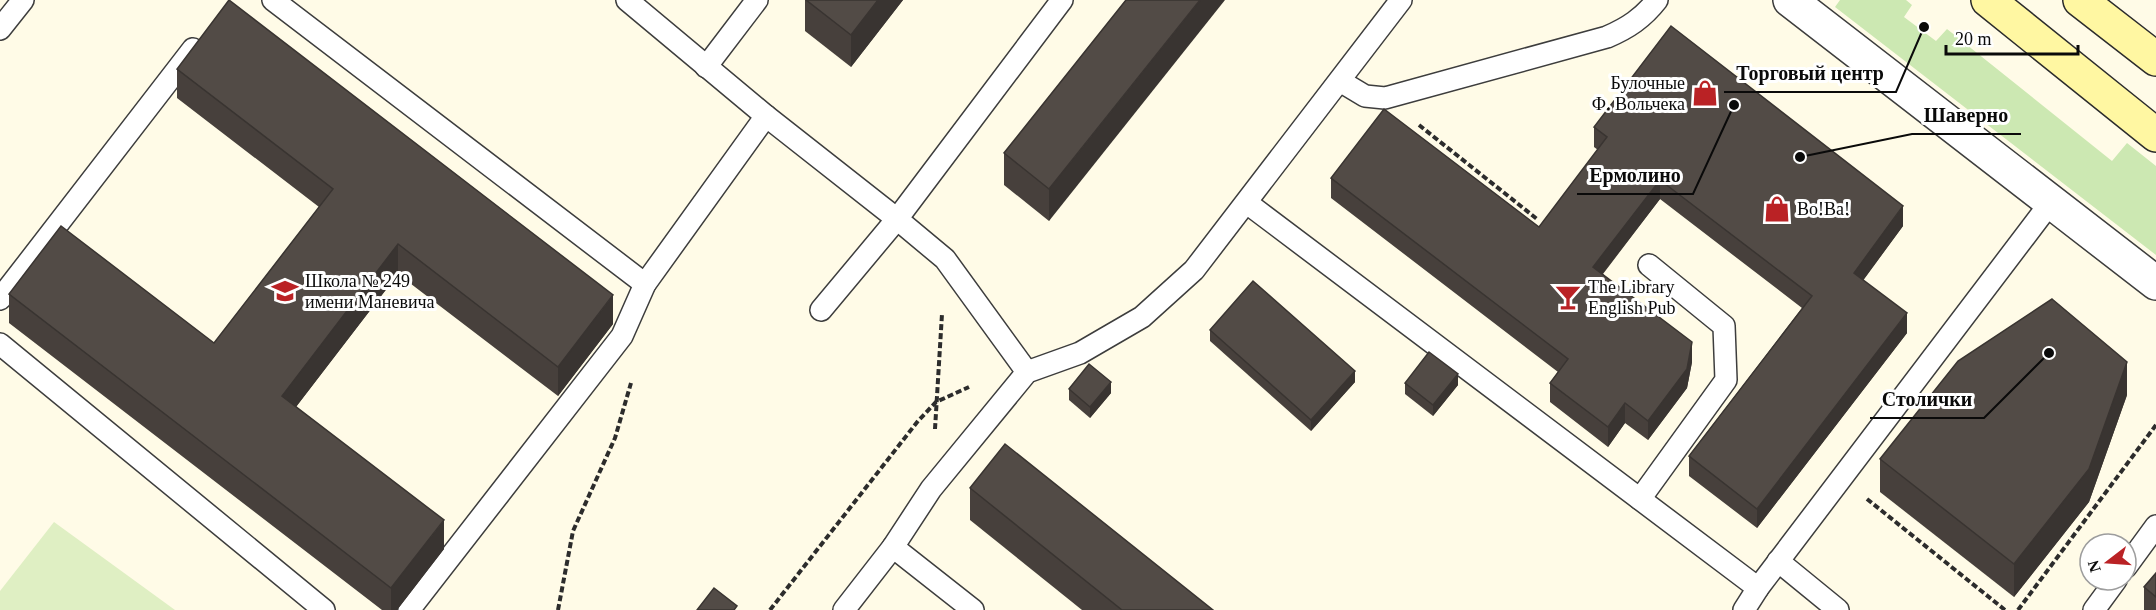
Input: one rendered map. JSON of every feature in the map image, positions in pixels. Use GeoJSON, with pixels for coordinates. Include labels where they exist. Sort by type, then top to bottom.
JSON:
{"type":"FeatureCollection","features":[{"type":"Feature","properties":{"kind":"main road"},"geometry":{"type":"LineString","coordinates":[[1988,0],[2156,135]]}},
{"type":"Feature","properties":{"kind":"main road"},"geometry":{"type":"LineString","coordinates":[[2080,0],[2156,59]]}},
{"type":"Feature","properties":{"kind":"street"},"geometry":{"type":"LineString","coordinates":[[1790,0],[2156,283]]}},
{"type":"Feature","properties":{"kind":"lane"},"geometry":{"type":"LineString","coordinates":[[0,29],[23,0]]}},
{"type":"Feature","properties":{"kind":"lane"},"geometry":{"type":"LineString","coordinates":[[273,0],[645,284]]}},
{"type":"Feature","properties":{"kind":"lane"},"geometry":{"type":"LineString","coordinates":[[627,0],[766,116],[945,259],[1027,372]]}},
{"type":"Feature","properties":{"kind":"lane"},"geometry":{"type":"LineString","coordinates":[[706,67],[757,0]]}},
{"type":"Feature","properties":{"kind":"lane"},"geometry":{"type":"LineString","coordinates":[[821,310],[897,219],[1062,0]]}},
{"type":"Feature","properties":{"kind":"lane"},"geometry":{"type":"LineString","coordinates":[[844,610],[894,547],[932,489],[1027,372],[1080,353],[1142,317],[1194,270],[1401,0]]}},
{"type":"Feature","properties":{"kind":"lane"},"geometry":{"type":"LineString","coordinates":[[1341,81],[1365,96],[1385,98],[1607,37],[1628,28],[1646,14],[1657,0]]}},
{"type":"Feature","properties":{"kind":"lane"},"geometry":{"type":"LineString","coordinates":[[0,299],[202,38]]}},
{"type":"Feature","properties":{"kind":"lane"},"geometry":{"type":"LineString","coordinates":[[409,610],[622,336],[645,284],[766,116]]}},
{"type":"Feature","properties":{"kind":"lane"},"geometry":{"type":"LineString","coordinates":[[1744,610],[1778,561],[2051,202]]}},
{"type":"Feature","properties":{"kind":"lane"},"geometry":{"type":"LineString","coordinates":[[1247,203],[1758,588]]}},
{"type":"Feature","properties":{"kind":"lane"},"geometry":{"type":"LineString","coordinates":[[1640,499],[1726,380],[1724,326],[1649,265]]}},
{"type":"Feature","properties":{"kind":"lane"},"geometry":{"type":"LineString","coordinates":[[0,344],[324,610]]}},
{"type":"Feature","properties":{"kind":"lane"},"geometry":{"type":"LineString","coordinates":[[2138,551],[2156,526]]}},
{"type":"Feature","properties":{"kind":"lane"},"geometry":{"type":"LineString","coordinates":[[894,547],[974,610]]}},
{"type":"Feature","properties":{"kind":"lane"},"geometry":{"type":"LineString","coordinates":[[1778,561],[1838,610]]}},
{"type":"Feature","properties":{"kind":"lane"},"geometry":{"type":"LineString","coordinates":[[2094,610],[2107,592]]}},
{"type":"Feature","properties":{"kind":"path"},"geometry":{"type":"LineString","coordinates":[[1385,98],[1537,219]]}},
{"type":"Feature","properties":{"kind":"path"},"geometry":{"type":"LineString","coordinates":[[932,489],[945,259]]}},
{"type":"Feature","properties":{"kind":"path"},"geometry":{"type":"LineString","coordinates":[[558,610],[573,531],[615,438],[631,381],[632,356],[622,336]]}},
{"type":"Feature","properties":{"kind":"path"},"geometry":{"type":"LineString","coordinates":[[770,610],[910,431],[936,402],[978,383]]}},
{"type":"Feature","properties":{"kind":"path"},"geometry":{"type":"LineString","coordinates":[[2018,610],[2156,425]]}},
{"type":"Feature","properties":{"kind":"path"},"geometry":{"type":"LineString","coordinates":[[1862,495],[2005,610]]}},
{"type":"Feature","properties":{"kind":"green space"},"geometry":{"type":"Polygon","coordinates":[[[1840,0],[1906,0],[1912,5],[1904,17],[1936,41],[1947,29],[2112,161],[2127,143],[2156,166],[2156,255],[1835,7],[1840,0]]]}},
{"type":"Feature","properties":{"kind":"green space"},"geometry":{"type":"Polygon","coordinates":[[[54,522],[175,610],[0,610],[0,591],[54,522]]]}},
{"type":"Feature","properties":{"kind":"building"},"geometry":{"type":"Polygon","coordinates":[[[229,0],[613,295],[558,367],[398,244],[282,396],[444,520],[391,588],[9,294],[61,226],[214,343],[333,189],[177,69],[229,0]]]}},
{"type":"Feature","properties":{"kind":"building"},"geometry":{"type":"Polygon","coordinates":[[[806,0],[878,0],[851,35],[806,0]]]}},
{"type":"Feature","properties":{"kind":"building"},"geometry":{"type":"Polygon","coordinates":[[[1126,0],[1200,0],[1049,189],[1004,153],[1126,0]]]}},
{"type":"Feature","properties":{"kind":"building"},"geometry":{"type":"Polygon","coordinates":[[[1671,26],[1903,206],[1854,273],[1907,313],[1757,509],[1689,456],[1812,296],[1660,180],[1593,267],[1692,342],[1687,369],[1648,421],[1625,403],[1608,427],[1550,383],[1568,359],[1331,178],[1384,109],[1539,227],[1607,137],[1594,127],[1671,26]]]}},
{"type":"Feature","properties":{"kind":"building"},"geometry":{"type":"Polygon","coordinates":[[[1253,281],[1355,371],[1311,420],[1210,330],[1253,281]]]}},
{"type":"Feature","properties":{"kind":"building"},"geometry":{"type":"Polygon","coordinates":[[[2052,299],[2127,362],[2089,469],[2014,564],[1880,459],[1958,361],[2052,299]]]}},
{"type":"Feature","properties":{"kind":"building"},"geometry":{"type":"Polygon","coordinates":[[[1429,352],[1458,374],[1433,405],[1405,383],[1429,352]]]}},
{"type":"Feature","properties":{"kind":"building"},"geometry":{"type":"Polygon","coordinates":[[[1089,364],[1111,382],[1090,407],[1069,389],[1089,364]]]}},
{"type":"Feature","properties":{"kind":"building"},"geometry":{"type":"Polygon","coordinates":[[[1005,444],[1213,610],[1122,610],[970,488],[1005,444]]]}},
{"type":"Feature","properties":{"kind":"building"},"geometry":{"type":"Polygon","coordinates":[[[2156,573],[2156,597],[2144,587],[2156,573]]]}},
{"type":"Feature","properties":{"kind":"building"},"geometry":{"type":"Polygon","coordinates":[[[714,588],[737,606],[734,610],[697,610],[714,588]]]}},
{"type":"Feature","properties":{"kind":"place","name":"Торговый центр"},"geometry":{"type":"Point","coordinates":[1924,27]}},
{"type":"Feature","properties":{"kind":"place","name":"Булочные Ф. Вольчека"},"geometry":{"type":"Point","coordinates":[1705,93]}},
{"type":"Feature","properties":{"kind":"place","name":"Ермолино"},"geometry":{"type":"Point","coordinates":[1734,105]}},
{"type":"Feature","properties":{"kind":"place","name":"Шаверно"},"geometry":{"type":"Point","coordinates":[1800,157]}},
{"type":"Feature","properties":{"kind":"place","name":"Во!Ва!"},"geometry":{"type":"Point","coordinates":[1777,209]}},
{"type":"Feature","properties":{"kind":"place","name":"Школа № 249 имени Маневича"},"geometry":{"type":"Point","coordinates":[285,291]}},
{"type":"Feature","properties":{"kind":"place","name":"The Library English Pub"},"geometry":{"type":"Point","coordinates":[1568,297]}},
{"type":"Feature","properties":{"kind":"place","name":"Столички"},"geometry":{"type":"Point","coordinates":[2049,353]}}]}
